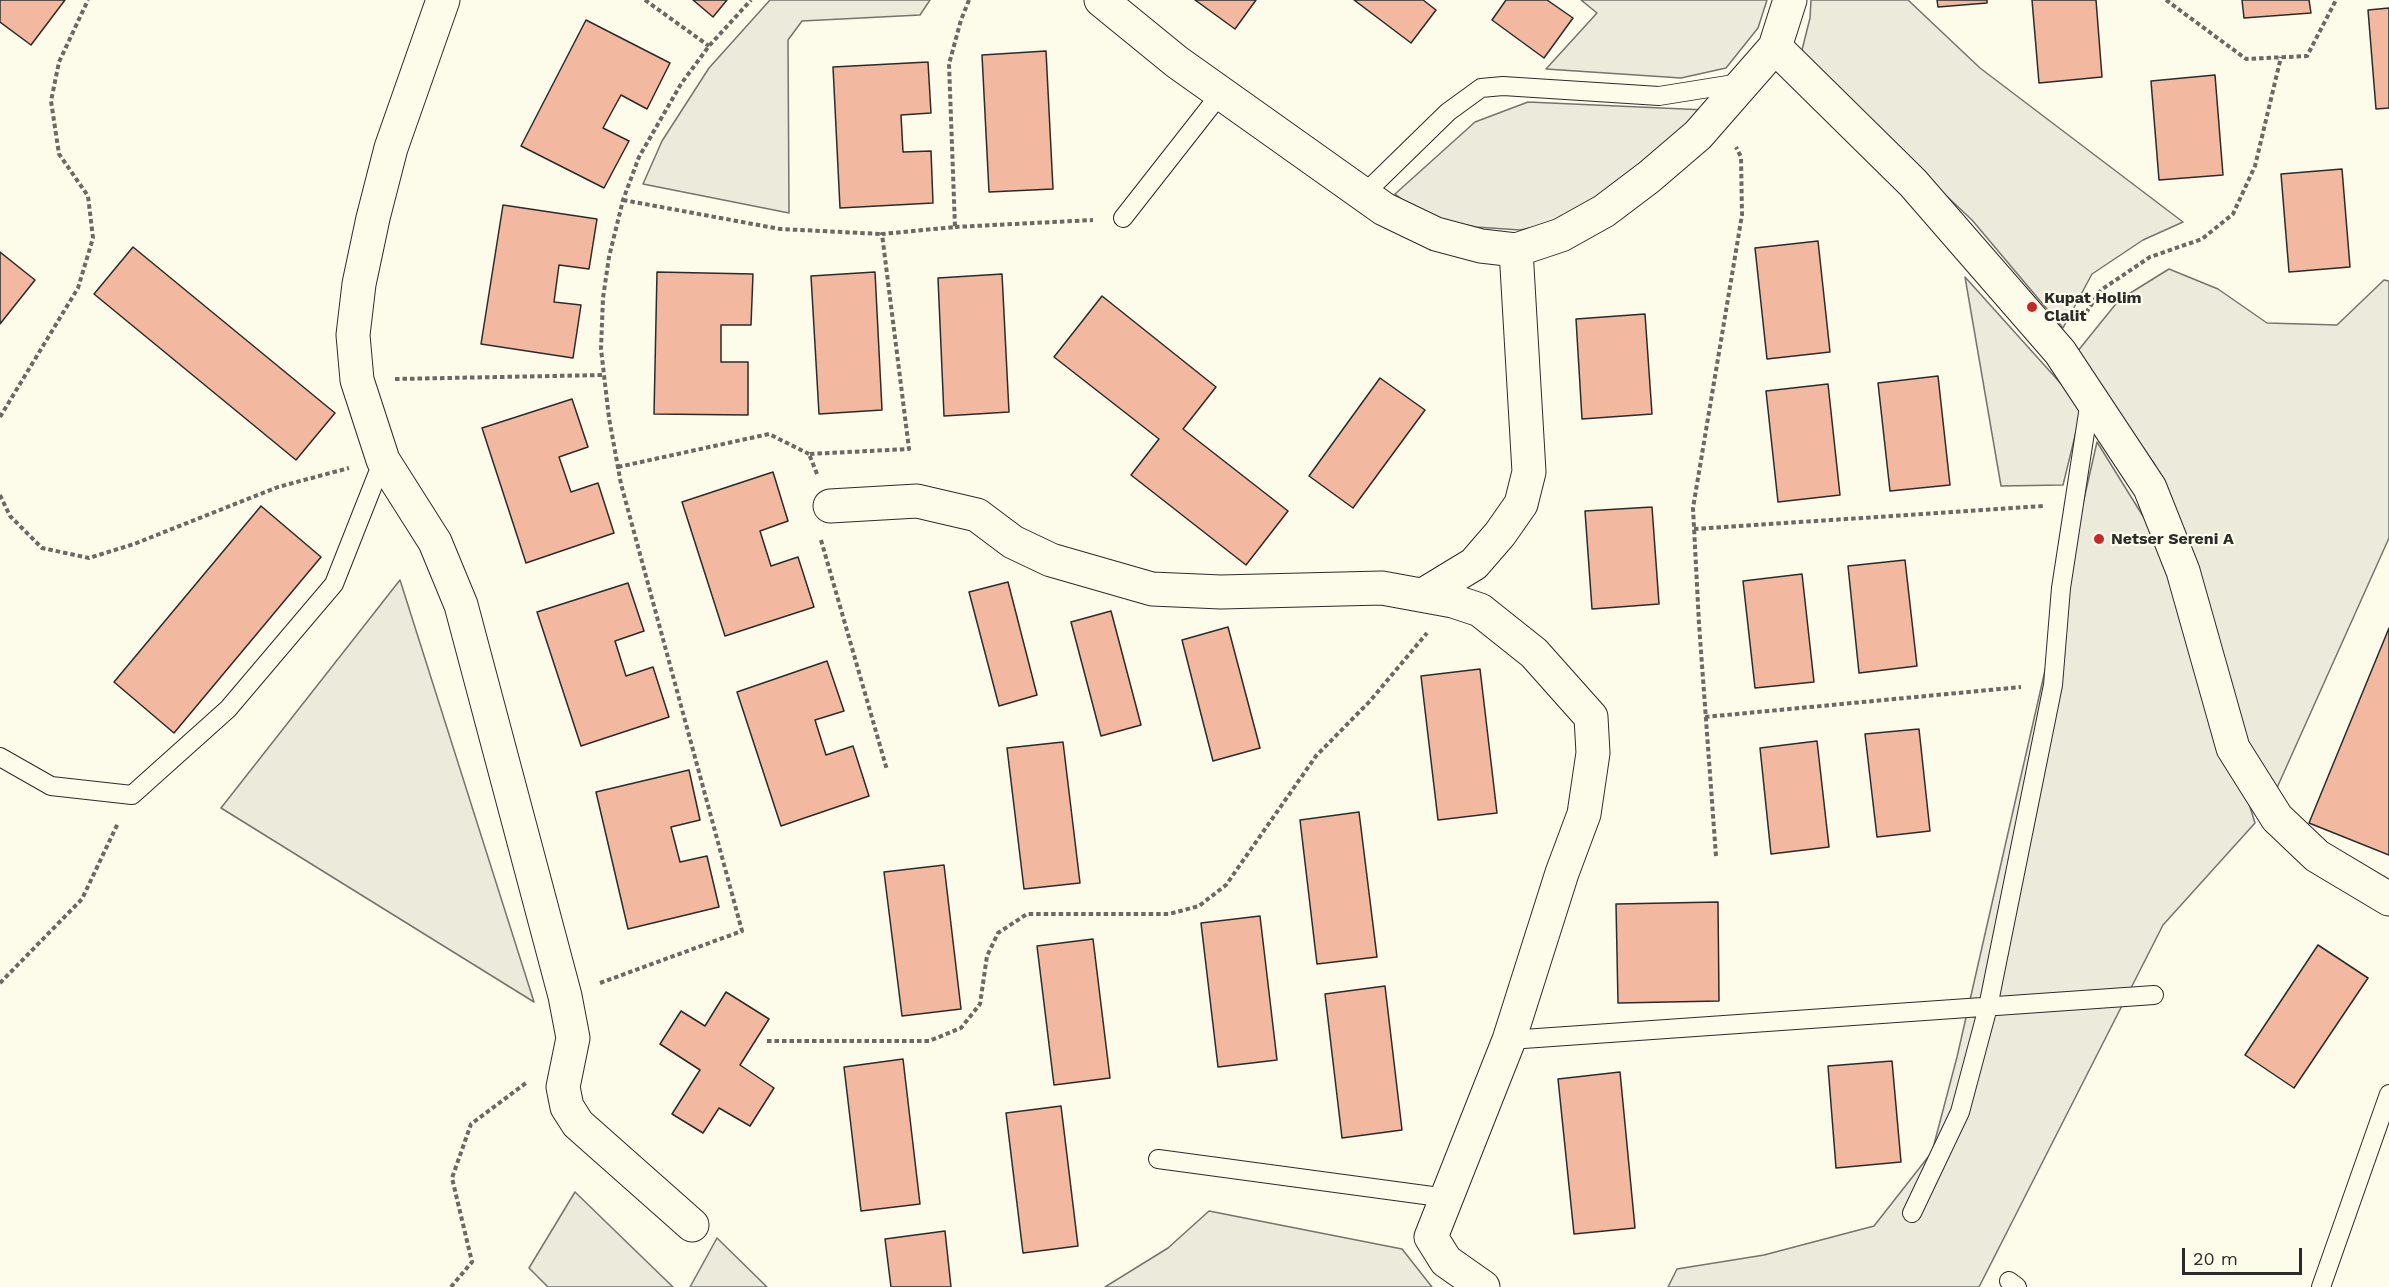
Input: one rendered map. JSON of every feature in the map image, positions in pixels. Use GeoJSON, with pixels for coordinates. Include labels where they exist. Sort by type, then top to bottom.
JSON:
{"type":"FeatureCollection","features":[{"type":"Feature","properties":{"kind":"street"},"geometry":{"type":"LineString","coordinates":[[443,0],[391,148],[373,218],[359,284],[353,334],[357,380],[383,460],[435,542],[461,605],[565,996],[573,1038],[563,1087],[567,1107],[578,1124],[692,1225]]}},
{"type":"Feature","properties":{"kind":"street"},"geometry":{"type":"LineString","coordinates":[[1101,0],[1177,62],[1384,208],[1437,234],[1481,246],[1516,250],[1561,235],[1604,211],[1649,177],[1698,135],[1775,47],[1790,0]]}},
{"type":"Feature","properties":{"kind":"street"},"geometry":{"type":"LineString","coordinates":[[1775,47],[1913,183],[2060,352],[2150,488],[2183,571],[2233,748],[2277,818],[2317,856],[2389,899]]}},
{"type":"Feature","properties":{"kind":"street"},"geometry":{"type":"LineString","coordinates":[[1438,598],[1474,564],[1500,534],[1521,504],[1529,472],[1516,250]]}},
{"type":"Feature","properties":{"kind":"street"},"geometry":{"type":"LineString","coordinates":[[830,506],[917,501],[977,515],[1013,542],[1051,560],[1152,589],[1221,592],[1382,588],[1438,598],[1480,610],[1534,653],[1591,717],[1593,753],[1584,814],[1562,873],[1509,1040],[1431,1237],[1446,1261],[1483,1287]]}},
{"type":"Feature","properties":{"kind":"lane"},"geometry":{"type":"LineString","coordinates":[[1364,194],[1448,112],[1481,88],[1503,86],[1659,96],[1744,82]]}},
{"type":"Feature","properties":{"kind":"lane"},"geometry":{"type":"LineString","coordinates":[[1124,218],[1221,93]]}},
{"type":"Feature","properties":{"kind":"lane"},"geometry":{"type":"LineString","coordinates":[[1912,1213],[1960,1112],[1988,1007],[2053,685],[2061,588],[2091,399]]}},
{"type":"Feature","properties":{"kind":"lane"},"geometry":{"type":"LineString","coordinates":[[0,757],[51,786],[132,795],[228,709],[334,584],[383,460]]}},
{"type":"Feature","properties":{"kind":"lane"},"geometry":{"type":"LineString","coordinates":[[1509,1040],[2154,995]]}},
{"type":"Feature","properties":{"kind":"lane"},"geometry":{"type":"LineString","coordinates":[[2320,1287],[2389,1094]]}},
{"type":"Feature","properties":{"kind":"lane"},"geometry":{"type":"LineString","coordinates":[[1158,1159],[1447,1198]]}},
{"type":"Feature","properties":{"kind":"path"},"geometry":{"type":"LineString","coordinates":[[0,417],[78,288],[93,238],[88,196],[59,154],[51,101],[59,62],[88,0]]}},
{"type":"Feature","properties":{"kind":"path"},"geometry":{"type":"LineString","coordinates":[[645,0],[709,46]]}},
{"type":"Feature","properties":{"kind":"path"},"geometry":{"type":"LineString","coordinates":[[565,996],[742,932],[618,467],[609,418],[601,349],[603,298],[609,257],[623,200],[639,157],[681,84],[709,46],[752,0]]}},
{"type":"Feature","properties":{"kind":"path"},"geometry":{"type":"LineString","coordinates":[[955,226],[949,64],[969,0]]}},
{"type":"Feature","properties":{"kind":"path"},"geometry":{"type":"LineString","coordinates":[[2166,0],[2246,59],[2307,56],[2336,0]]}},
{"type":"Feature","properties":{"kind":"path"},"geometry":{"type":"LineString","coordinates":[[2060,352],[2101,290],[2150,257],[2202,239],[2233,214],[2255,166],[2281,57]]}},
{"type":"Feature","properties":{"kind":"path"},"geometry":{"type":"LineString","coordinates":[[1716,856],[1705,717],[1693,508],[1742,215],[1741,157],[1718,111]]}},
{"type":"Feature","properties":{"kind":"path"},"geometry":{"type":"LineString","coordinates":[[623,200],[780,229],[882,234],[955,226],[1124,218]]}},
{"type":"Feature","properties":{"kind":"path"},"geometry":{"type":"LineString","coordinates":[[618,467],[769,434],[809,454],[909,449],[882,234]]}},
{"type":"Feature","properties":{"kind":"path"},"geometry":{"type":"LineString","coordinates":[[357,380],[604,375]]}},
{"type":"Feature","properties":{"kind":"path"},"geometry":{"type":"LineString","coordinates":[[809,454],[830,506],[813,515],[887,770]]}},
{"type":"Feature","properties":{"kind":"path"},"geometry":{"type":"LineString","coordinates":[[0,495],[10,516],[42,548],[88,558],[134,544],[278,487],[383,460]]}},
{"type":"Feature","properties":{"kind":"path"},"geometry":{"type":"LineString","coordinates":[[1694,529],[2075,504]]}},
{"type":"Feature","properties":{"kind":"path"},"geometry":{"type":"LineString","coordinates":[[767,1041],[929,1041],[961,1028],[980,1004],[987,956],[998,933],[1028,915],[1169,914],[1199,906],[1226,885],[1316,756],[1370,701],[1438,598]]}},
{"type":"Feature","properties":{"kind":"path"},"geometry":{"type":"LineString","coordinates":[[1705,717],[2053,685]]}},
{"type":"Feature","properties":{"kind":"path"},"geometry":{"type":"LineString","coordinates":[[0,983],[82,899],[132,795]]}},
{"type":"Feature","properties":{"kind":"path"},"geometry":{"type":"LineString","coordinates":[[451,1287],[472,1262],[452,1178],[471,1124],[570,1051]]}},
{"type":"Feature","properties":{"kind":"shaded area"},"geometry":{"type":"Polygon","coordinates":[[[770,0],[930,0],[920,15],[802,21],[788,40],[789,213],[643,184],[662,141],[709,68],[770,0]]]}},
{"type":"Feature","properties":{"kind":"shaded area"},"geometry":{"type":"Polygon","coordinates":[[[1581,0],[1767,0],[1758,28],[1726,68],[1681,78],[1546,69],[1597,13],[1581,0]]]}},
{"type":"Feature","properties":{"kind":"shaded area"},"geometry":{"type":"Polygon","coordinates":[[[1811,0],[1908,0],[1980,68],[2183,222],[2143,240],[2092,274],[2063,328],[1972,220],[1800,58],[1810,18],[1811,0]]]}},
{"type":"Feature","properties":{"kind":"shaded area"},"geometry":{"type":"Polygon","coordinates":[[[1528,102],[1706,110],[1632,175],[1566,220],[1520,230],[1476,227],[1423,216],[1395,194],[1475,122],[1528,102]]]}},
{"type":"Feature","properties":{"kind":"shaded area"},"geometry":{"type":"Polygon","coordinates":[[[2169,269],[2218,289],[2267,323],[2337,325],[2384,280],[2389,281],[2389,538],[2276,790],[2228,716],[2180,524],[2155,465],[2077,352],[2119,300],[2169,269]]]}},
{"type":"Feature","properties":{"kind":"shaded area"},"geometry":{"type":"Polygon","coordinates":[[[1965,277],[2082,407],[2063,485],[2001,486],[1965,277]]]}},
{"type":"Feature","properties":{"kind":"shaded area"},"geometry":{"type":"Polygon","coordinates":[[[2097,442],[2146,521],[2202,653],[2255,823],[2163,925],[1979,1287],[1668,1287],[1677,1269],[1764,1255],[1874,1226],[1932,1152],[1957,1057],[2097,442]]]}},
{"type":"Feature","properties":{"kind":"shaded area"},"geometry":{"type":"Polygon","coordinates":[[[400,580],[534,1002],[221,808],[400,580]]]}},
{"type":"Feature","properties":{"kind":"shaded area"},"geometry":{"type":"Polygon","coordinates":[[[575,1192],[673,1287],[548,1287],[529,1268],[575,1192]]]}},
{"type":"Feature","properties":{"kind":"shaded area"},"geometry":{"type":"Polygon","coordinates":[[[1209,1211],[1402,1249],[1432,1287],[1105,1287],[1168,1248],[1209,1211]]]}},
{"type":"Feature","properties":{"kind":"shaded area"},"geometry":{"type":"Polygon","coordinates":[[[717,1238],[767,1287],[690,1287],[717,1238]]]}},
{"type":"Feature","properties":{"kind":"building"},"geometry":{"type":"Polygon","coordinates":[[[0,0],[65,0],[31,45],[0,22],[0,0]]]}},
{"type":"Feature","properties":{"kind":"building"},"geometry":{"type":"Polygon","coordinates":[[[693,0],[727,0],[713,17],[693,0]]]}},
{"type":"Feature","properties":{"kind":"building"},"geometry":{"type":"Polygon","coordinates":[[[1195,0],[1256,0],[1235,29],[1195,0]]]}},
{"type":"Feature","properties":{"kind":"building"},"geometry":{"type":"Polygon","coordinates":[[[1354,0],[1423,0],[1436,10],[1411,43],[1354,0]]]}},
{"type":"Feature","properties":{"kind":"building"},"geometry":{"type":"Polygon","coordinates":[[[1506,0],[1547,0],[1573,18],[1544,58],[1492,20],[1506,0]]]}},
{"type":"Feature","properties":{"kind":"building"},"geometry":{"type":"Polygon","coordinates":[[[1937,0],[1987,0],[1987,3],[1938,7],[1937,0]]]}},
{"type":"Feature","properties":{"kind":"building"},"geometry":{"type":"Polygon","coordinates":[[[2032,0],[2096,0],[2102,77],[2039,83],[2032,0]]]}},
{"type":"Feature","properties":{"kind":"building"},"geometry":{"type":"Polygon","coordinates":[[[2242,0],[2309,0],[2311,13],[2244,18],[2242,0]]]}},
{"type":"Feature","properties":{"kind":"building"},"geometry":{"type":"Polygon","coordinates":[[[2389,8],[2389,108],[2376,109],[2368,10],[2389,8]]]}},
{"type":"Feature","properties":{"kind":"building"},"geometry":{"type":"Polygon","coordinates":[[[586,20],[670,63],[647,109],[621,95],[603,128],[629,141],[604,188],[521,146],[586,20]]]}},
{"type":"Feature","properties":{"kind":"building"},"geometry":{"type":"Polygon","coordinates":[[[1046,51],[1053,189],[989,192],[982,55],[1046,51]]]}},
{"type":"Feature","properties":{"kind":"building"},"geometry":{"type":"Polygon","coordinates":[[[928,62],[931,113],[901,115],[903,152],[931,151],[933,203],[840,208],[833,67],[928,62]]]}},
{"type":"Feature","properties":{"kind":"building"},"geometry":{"type":"Polygon","coordinates":[[[2215,75],[2223,175],[2159,180],[2151,81],[2215,75]]]}},
{"type":"Feature","properties":{"kind":"building"},"geometry":{"type":"Polygon","coordinates":[[[2342,169],[2350,267],[2289,272],[2281,174],[2342,169]]]}},
{"type":"Feature","properties":{"kind":"building"},"geometry":{"type":"Polygon","coordinates":[[[503,205],[597,219],[589,269],[559,265],[554,302],[581,305],[573,358],[481,344],[503,205]]]}},
{"type":"Feature","properties":{"kind":"building"},"geometry":{"type":"Polygon","coordinates":[[[1818,241],[1830,352],[1767,359],[1755,248],[1818,241]]]}},
{"type":"Feature","properties":{"kind":"building"},"geometry":{"type":"Polygon","coordinates":[[[133,247],[335,413],[296,460],[94,294],[133,247]]]}},
{"type":"Feature","properties":{"kind":"building"},"geometry":{"type":"Polygon","coordinates":[[[0,252],[35,280],[0,324],[0,252]]]}},
{"type":"Feature","properties":{"kind":"building"},"geometry":{"type":"Polygon","coordinates":[[[657,272],[753,274],[751,325],[721,325],[721,362],[748,362],[748,415],[654,414],[657,272]]]}},
{"type":"Feature","properties":{"kind":"building"},"geometry":{"type":"Polygon","coordinates":[[[875,272],[882,410],[819,414],[811,276],[875,272]]]}},
{"type":"Feature","properties":{"kind":"building"},"geometry":{"type":"Polygon","coordinates":[[[1002,274],[1009,412],[944,416],[938,278],[1002,274]]]}},
{"type":"Feature","properties":{"kind":"building"},"geometry":{"type":"Polygon","coordinates":[[[1102,296],[1216,387],[1183,429],[1288,511],[1246,565],[1131,475],[1159,439],[1054,357],[1102,296]]]}},
{"type":"Feature","properties":{"kind":"building"},"geometry":{"type":"Polygon","coordinates":[[[1645,314],[1652,414],[1582,419],[1576,319],[1645,314]]]}},
{"type":"Feature","properties":{"kind":"building"},"geometry":{"type":"Polygon","coordinates":[[[1938,376],[1950,485],[1890,491],[1878,383],[1938,376]]]}},
{"type":"Feature","properties":{"kind":"building"},"geometry":{"type":"Polygon","coordinates":[[[1380,378],[1425,410],[1353,508],[1309,476],[1380,378]]]}},
{"type":"Feature","properties":{"kind":"building"},"geometry":{"type":"Polygon","coordinates":[[[1828,384],[1840,495],[1778,502],[1766,391],[1828,384]]]}},
{"type":"Feature","properties":{"kind":"building"},"geometry":{"type":"Polygon","coordinates":[[[572,399],[588,447],[559,457],[571,492],[598,483],[614,533],[526,563],[482,428],[572,399]]]}},
{"type":"Feature","properties":{"kind":"building"},"geometry":{"type":"Polygon","coordinates":[[[773,472],[788,521],[760,531],[771,566],[798,557],[814,607],[725,636],[682,502],[773,472]]]}},
{"type":"Feature","properties":{"kind":"building"},"geometry":{"type":"Polygon","coordinates":[[[261,506],[321,557],[174,733],[114,682],[261,506]]]}},
{"type":"Feature","properties":{"kind":"building"},"geometry":{"type":"Polygon","coordinates":[[[1652,507],[1659,604],[1592,609],[1585,511],[1652,507]]]}},
{"type":"Feature","properties":{"kind":"building"},"geometry":{"type":"Polygon","coordinates":[[[1905,560],[1917,666],[1859,673],[1848,566],[1905,560]]]}},
{"type":"Feature","properties":{"kind":"building"},"geometry":{"type":"Polygon","coordinates":[[[1802,574],[1814,682],[1755,688],[1743,581],[1802,574]]]}},
{"type":"Feature","properties":{"kind":"building"},"geometry":{"type":"Polygon","coordinates":[[[1008,582],[1037,695],[999,706],[969,592],[1008,582]]]}},
{"type":"Feature","properties":{"kind":"building"},"geometry":{"type":"Polygon","coordinates":[[[628,583],[644,631],[615,641],[626,676],[653,667],[669,717],[581,746],[537,612],[628,583]]]}},
{"type":"Feature","properties":{"kind":"building"},"geometry":{"type":"Polygon","coordinates":[[[1111,611],[1141,725],[1101,736],[1071,622],[1111,611]]]}},
{"type":"Feature","properties":{"kind":"building"},"geometry":{"type":"Polygon","coordinates":[[[1228,627],[1260,748],[1213,761],[1182,640],[1228,627]]]}},
{"type":"Feature","properties":{"kind":"building"},"geometry":{"type":"Polygon","coordinates":[[[2389,628],[2389,855],[2309,823],[2389,628]]]}},
{"type":"Feature","properties":{"kind":"building"},"geometry":{"type":"Polygon","coordinates":[[[827,661],[844,711],[815,720],[826,755],[853,746],[869,796],[781,826],[737,692],[827,661]]]}},
{"type":"Feature","properties":{"kind":"building"},"geometry":{"type":"Polygon","coordinates":[[[1480,669],[1497,813],[1438,820],[1421,676],[1480,669]]]}},
{"type":"Feature","properties":{"kind":"building"},"geometry":{"type":"Polygon","coordinates":[[[1919,729],[1930,831],[1877,837],[1865,734],[1919,729]]]}},
{"type":"Feature","properties":{"kind":"building"},"geometry":{"type":"Polygon","coordinates":[[[1817,741],[1829,847],[1771,854],[1760,748],[1817,741]]]}},
{"type":"Feature","properties":{"kind":"building"},"geometry":{"type":"Polygon","coordinates":[[[1063,742],[1080,883],[1024,889],[1007,748],[1063,742]]]}},
{"type":"Feature","properties":{"kind":"building"},"geometry":{"type":"Polygon","coordinates":[[[689,770],[700,820],[671,827],[680,862],[707,856],[719,907],[628,929],[596,792],[689,770]]]}},
{"type":"Feature","properties":{"kind":"building"},"geometry":{"type":"Polygon","coordinates":[[[1359,812],[1377,957],[1317,964],[1300,820],[1359,812]]]}},
{"type":"Feature","properties":{"kind":"building"},"geometry":{"type":"Polygon","coordinates":[[[944,865],[961,1009],[902,1016],[884,872],[944,865]]]}},
{"type":"Feature","properties":{"kind":"building"},"geometry":{"type":"Polygon","coordinates":[[[1718,902],[1719,1001],[1618,1003],[1616,904],[1718,902]]]}},
{"type":"Feature","properties":{"kind":"building"},"geometry":{"type":"Polygon","coordinates":[[[1260,916],[1277,1060],[1218,1067],[1201,923],[1260,916]]]}},
{"type":"Feature","properties":{"kind":"building"},"geometry":{"type":"Polygon","coordinates":[[[1093,939],[1110,1078],[1054,1085],[1037,946],[1093,939]]]}},
{"type":"Feature","properties":{"kind":"building"},"geometry":{"type":"Polygon","coordinates":[[[2318,945],[2368,978],[2294,1088],[2245,1055],[2318,945]]]}},
{"type":"Feature","properties":{"kind":"building"},"geometry":{"type":"Polygon","coordinates":[[[1385,986],[1402,1130],[1342,1138],[1325,994],[1385,986]]]}},
{"type":"Feature","properties":{"kind":"building"},"geometry":{"type":"Polygon","coordinates":[[[726,992],[769,1019],[740,1065],[774,1088],[750,1126],[719,1108],[703,1133],[672,1114],[700,1070],[660,1044],[681,1011],[705,1026],[726,992]]]}},
{"type":"Feature","properties":{"kind":"building"},"geometry":{"type":"Polygon","coordinates":[[[903,1059],[920,1204],[861,1211],[844,1067],[903,1059]]]}},
{"type":"Feature","properties":{"kind":"building"},"geometry":{"type":"Polygon","coordinates":[[[1892,1061],[1901,1162],[1836,1168],[1828,1066],[1892,1061]]]}},
{"type":"Feature","properties":{"kind":"building"},"geometry":{"type":"Polygon","coordinates":[[[1620,1072],[1635,1228],[1574,1234],[1558,1079],[1620,1072]]]}},
{"type":"Feature","properties":{"kind":"building"},"geometry":{"type":"Polygon","coordinates":[[[1061,1106],[1078,1246],[1023,1253],[1006,1113],[1061,1106]]]}},
{"type":"Feature","properties":{"kind":"building"},"geometry":{"type":"Polygon","coordinates":[[[945,1231],[951,1287],[891,1287],[885,1239],[945,1231]]]}},
{"type":"Feature","properties":{"kind":"place","name":"Kupat Holim Clalit"},"geometry":{"type":"Point","coordinates":[2032,307]}},
{"type":"Feature","properties":{"kind":"place","name":"Netser Sereni A"},"geometry":{"type":"Point","coordinates":[2099,539]}}]}
